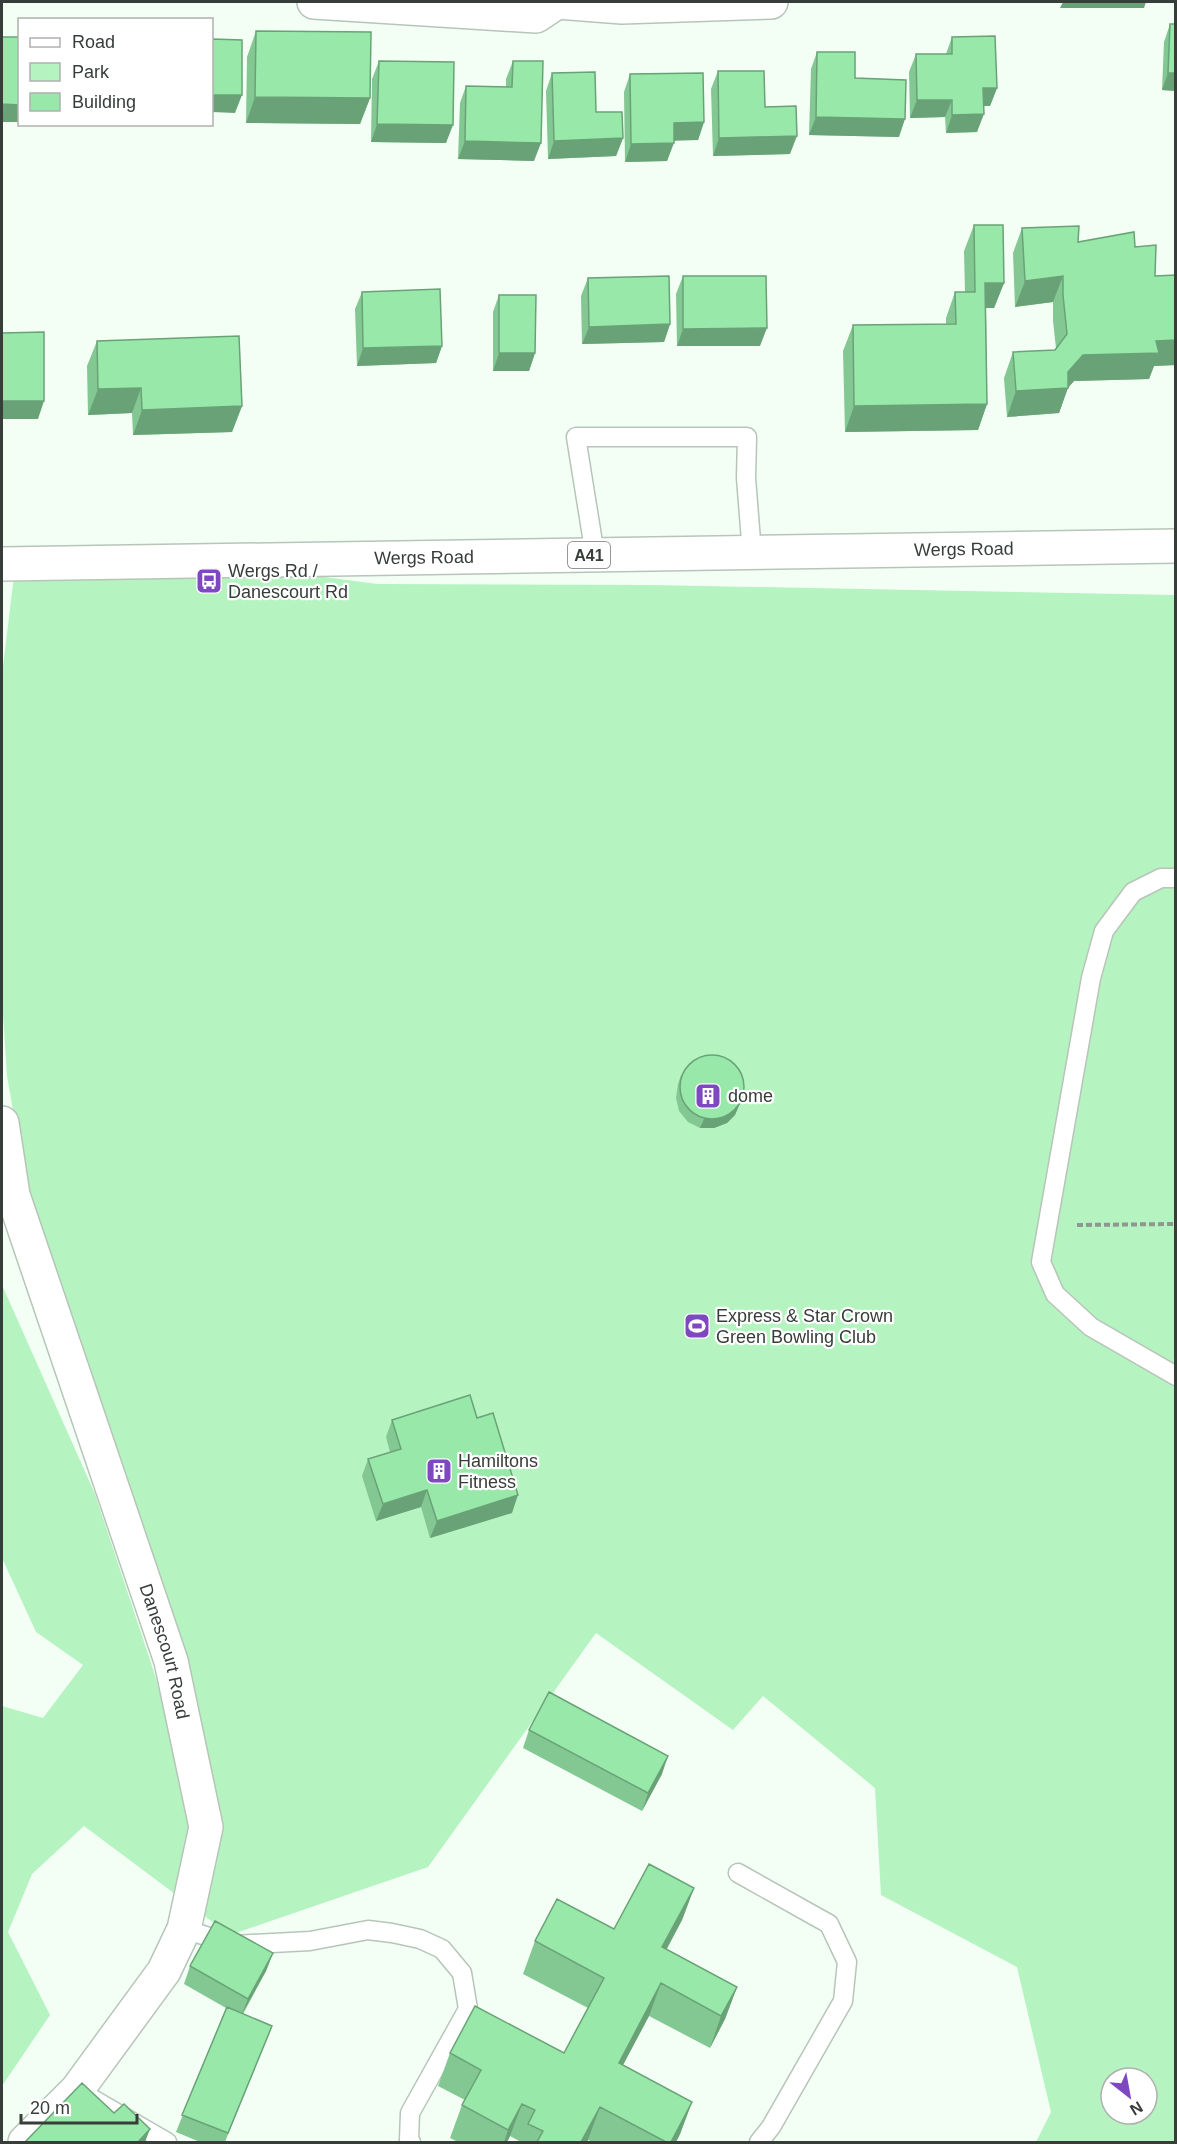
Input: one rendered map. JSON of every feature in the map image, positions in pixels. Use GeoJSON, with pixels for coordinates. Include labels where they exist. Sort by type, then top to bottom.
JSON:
{"type":"FeatureCollection","features":[{"type":"Feature","properties":{"kind":"main road"},"geometry":{"type":"LineString","coordinates":[[314,2],[536,16],[557,2],[622,7],[772,2]]}},
{"type":"Feature","properties":{"kind":"main road","name":"Wergs Road"},"geometry":{"type":"LineString","coordinates":[[2,564],[1176,546]]}},
{"type":"Feature","properties":{"kind":"main road","name":"Danescourt Road"},"geometry":{"type":"LineString","coordinates":[[2,1123],[13,1195],[171,1661],[206,1827],[183,1929],[164,1971],[77,2090],[25,2142]]}},
{"type":"Feature","properties":{"kind":"lane"},"geometry":{"type":"LineString","coordinates":[[594,555],[576,437],[747,437],[746,478],[752,553]]}},
{"type":"Feature","properties":{"kind":"lane"},"geometry":{"type":"LineString","coordinates":[[1176,878],[1161,878],[1133,892],[1104,931],[1091,978],[1041,1262],[1055,1294],[1091,1327],[1176,1376]]}},
{"type":"Feature","properties":{"kind":"lane"},"geometry":{"type":"LineString","coordinates":[[738,1873],[830,1924],[847,1962],[843,2001],[771,2127],[759,2142]]}},
{"type":"Feature","properties":{"kind":"lane"},"geometry":{"type":"LineString","coordinates":[[183,1929],[234,1946],[310,1941],[368,1930],[420,1939],[442,1949],[462,1972],[468,2009],[410,2113],[409,2140],[411,2142]]}},
{"type":"Feature","properties":{"kind":"lane"},"geometry":{"type":"LineString","coordinates":[[77,2090],[124,2119],[168,2142]]}},
{"type":"Feature","properties":{"kind":"path"},"geometry":{"type":"LineString","coordinates":[[1048,1225],[1176,1224]]}},
{"type":"Feature","properties":{"kind":"green space"},"geometry":{"type":"Polygon","coordinates":[[[241,566],[377,584],[651,585],[1175,595],[1175,2142],[1036,2142],[1051,2112],[1017,1967],[881,1895],[875,1788],[763,1696],[733,1730],[596,1633],[428,1867],[230,1935],[84,1826],[32,1874],[8,1932],[50,2015],[2,2086],[2,1706],[43,1718],[83,1665],[36,1632],[2,1558],[2,1285],[95,1494],[153,1669],[179,1758],[203,1752],[27,1189],[7,1076],[2,998],[2,674],[14,576],[241,566]]]}},
{"type":"Feature","properties":{"kind":"building"},"geometry":{"type":"Polygon","coordinates":[[[1170,24],[1176,24],[1176,73],[1168,73],[1170,24]]]}},
{"type":"Feature","properties":{"kind":"building"},"geometry":{"type":"Polygon","coordinates":[[[256,31],[371,32],[370,98],[255,97],[256,31]]]}},
{"type":"Feature","properties":{"kind":"building"},"geometry":{"type":"Polygon","coordinates":[[[995,36],[997,88],[983,88],[984,114],[952,115],[952,100],[917,100],[916,54],[952,54],[952,37],[995,36]]]}},
{"type":"Feature","properties":{"kind":"building"},"geometry":{"type":"Polygon","coordinates":[[[2,37],[18,37],[18,105],[2,104],[2,37]]]}},
{"type":"Feature","properties":{"kind":"building"},"geometry":{"type":"Polygon","coordinates":[[[213,39],[242,40],[242,95],[213,95],[213,39]]]}},
{"type":"Feature","properties":{"kind":"building"},"geometry":{"type":"Polygon","coordinates":[[[817,52],[855,52],[855,78],[906,80],[905,119],[816,117],[817,52]]]}},
{"type":"Feature","properties":{"kind":"building"},"geometry":{"type":"Polygon","coordinates":[[[379,61],[454,62],[453,125],[377,124],[379,61]]]}},
{"type":"Feature","properties":{"kind":"building"},"geometry":{"type":"Polygon","coordinates":[[[513,61],[543,61],[541,143],[465,141],[466,86],[512,87],[513,61]]]}},
{"type":"Feature","properties":{"kind":"building"},"geometry":{"type":"Polygon","coordinates":[[[718,71],[764,71],[765,107],[796,106],[797,136],[719,138],[718,71]]]}},
{"type":"Feature","properties":{"kind":"building"},"geometry":{"type":"Polygon","coordinates":[[[595,72],[596,112],[622,112],[623,138],[554,141],[552,73],[595,72]]]}},
{"type":"Feature","properties":{"kind":"building"},"geometry":{"type":"Polygon","coordinates":[[[703,73],[704,122],[674,123],[674,143],[631,144],[630,74],[703,73]]]}},
{"type":"Feature","properties":{"kind":"building"},"geometry":{"type":"Polygon","coordinates":[[[974,225],[1003,225],[1004,283],[985,283],[987,404],[854,406],[853,325],[956,324],[955,292],[975,292],[974,225]]]}},
{"type":"Feature","properties":{"kind":"building"},"geometry":{"type":"Polygon","coordinates":[[[1079,226],[1078,242],[1134,232],[1135,247],[1156,245],[1155,276],[1176,275],[1176,340],[1156,341],[1159,353],[1083,355],[1068,372],[1068,388],[1016,391],[1013,352],[1055,350],[1067,334],[1063,276],[1025,281],[1022,228],[1079,226]]]}},
{"type":"Feature","properties":{"kind":"building"},"geometry":{"type":"Polygon","coordinates":[[[669,276],[670,324],[589,327],[588,278],[669,276]]]}},
{"type":"Feature","properties":{"kind":"building"},"geometry":{"type":"Polygon","coordinates":[[[683,276],[766,276],[767,328],[683,329],[683,276]]]}},
{"type":"Feature","properties":{"kind":"building"},"geometry":{"type":"Polygon","coordinates":[[[440,289],[442,346],[363,348],[362,292],[440,289]]]}},
{"type":"Feature","properties":{"kind":"building"},"geometry":{"type":"Polygon","coordinates":[[[499,295],[536,295],[535,353],[499,353],[499,295]]]}},
{"type":"Feature","properties":{"kind":"building"},"geometry":{"type":"Polygon","coordinates":[[[44,332],[44,401],[2,401],[2,333],[44,332]]]}},
{"type":"Feature","properties":{"kind":"building"},"geometry":{"type":"Polygon","coordinates":[[[239,336],[242,406],[142,410],[141,388],[98,389],[97,341],[239,336]]]}},
{"type":"Feature","properties":{"kind":"building","name":"dome"},"geometry":{"type":"Polygon","coordinates":[[[706,1055],[718,1055],[735,1064],[742,1075],[744,1087],[742,1099],[735,1110],[718,1119],[706,1119],[694,1114],[685,1105],[680,1093],[680,1081],[685,1069],[694,1060],[706,1055]]]}},
{"type":"Feature","properties":{"kind":"building","name":"Hamiltons Fitness"},"geometry":{"type":"Polygon","coordinates":[[[470,1395],[477,1418],[493,1413],[518,1495],[437,1521],[427,1490],[383,1504],[368,1459],[401,1449],[392,1420],[470,1395]]]}},
{"type":"Feature","properties":{"kind":"building"},"geometry":{"type":"Polygon","coordinates":[[[549,1692],[668,1756],[648,1793],[529,1730],[549,1692]]]}},
{"type":"Feature","properties":{"kind":"building"},"geometry":{"type":"Polygon","coordinates":[[[649,1864],[694,1888],[662,1947],[737,1987],[721,2016],[661,1983],[619,2063],[692,2102],[671,2142],[666,2142],[600,2107],[581,2142],[537,2142],[543,2131],[528,2124],[535,2110],[522,2104],[508,2130],[462,2105],[481,2070],[450,2053],[475,2006],[564,2053],[604,1978],[535,1941],[557,1899],[614,1929],[649,1864]]]}},
{"type":"Feature","properties":{"kind":"building"},"geometry":{"type":"Polygon","coordinates":[[[215,1921],[273,1953],[248,1999],[190,1966],[215,1921]]]}},
{"type":"Feature","properties":{"kind":"building"},"geometry":{"type":"Polygon","coordinates":[[[227,2007],[272,2026],[228,2133],[182,2115],[227,2007]]]}},
{"type":"Feature","properties":{"kind":"building"},"geometry":{"type":"Polygon","coordinates":[[[82,2083],[114,2113],[124,2104],[150,2129],[138,2142],[25,2142],[82,2083]]]}},
{"type":"Feature","properties":{"kind":"place","name":"Wergs Rd / Danescourt Rd"},"geometry":{"type":"Point","coordinates":[209,581]}},
{"type":"Feature","properties":{"kind":"place","name":"dome"},"geometry":{"type":"Point","coordinates":[708,1096]}},
{"type":"Feature","properties":{"kind":"place","name":"Express & Star Crown Green Bowling Club"},"geometry":{"type":"Point","coordinates":[697,1326]}},
{"type":"Feature","properties":{"kind":"place","name":"Hamiltons Fitness"},"geometry":{"type":"Point","coordinates":[439,1471]}}]}
